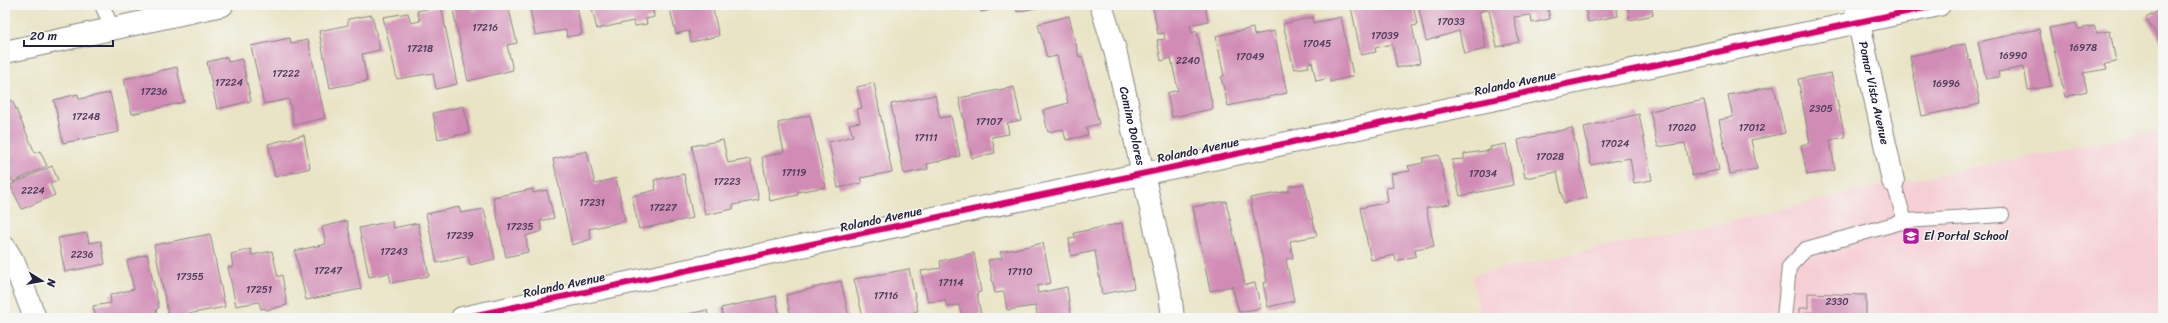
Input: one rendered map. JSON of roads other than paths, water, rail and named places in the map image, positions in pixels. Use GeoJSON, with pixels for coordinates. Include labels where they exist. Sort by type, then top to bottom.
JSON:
{"type":"FeatureCollection","features":[{"type":"Feature","properties":{"kind":"street"},"geometry":{"type":"LineString","coordinates":[[5,52],[113,30],[151,13],[222,5]]}},
{"type":"Feature","properties":{"kind":"street","name":"Camino Dolores"},"geometry":{"type":"LineString","coordinates":[[1101,5],[1115,50],[1170,293],[1173,318]]}},
{"type":"Feature","properties":{"kind":"street","name":"Rolando Avenue"},"geometry":{"type":"LineString","coordinates":[[462,318],[889,229],[1142,174],[1856,14],[1939,5]]}},
{"type":"Feature","properties":{"kind":"street","name":"Pomar Vista Avenue"},"geometry":{"type":"LineString","coordinates":[[1856,14],[1893,181]]}},
{"type":"Feature","properties":{"kind":"street"},"geometry":{"type":"LineString","coordinates":[[5,248],[14,263],[35,318]]}},
{"type":"Feature","properties":{"kind":"lane"},"geometry":{"type":"LineString","coordinates":[[102,5],[113,30]]}},
{"type":"Feature","properties":{"kind":"lane"},"geometry":{"type":"LineString","coordinates":[[1893,181],[1905,221]]}},
{"type":"Feature","properties":{"kind":"lane"},"geometry":{"type":"LineString","coordinates":[[1784,318],[1789,267],[1806,249],[1905,221],[2002,215]]}},
{"type":"Feature","properties":{"kind":"place","name":"El Portal School"},"geometry":{"type":"Point","coordinates":[1911,236]}}]}
